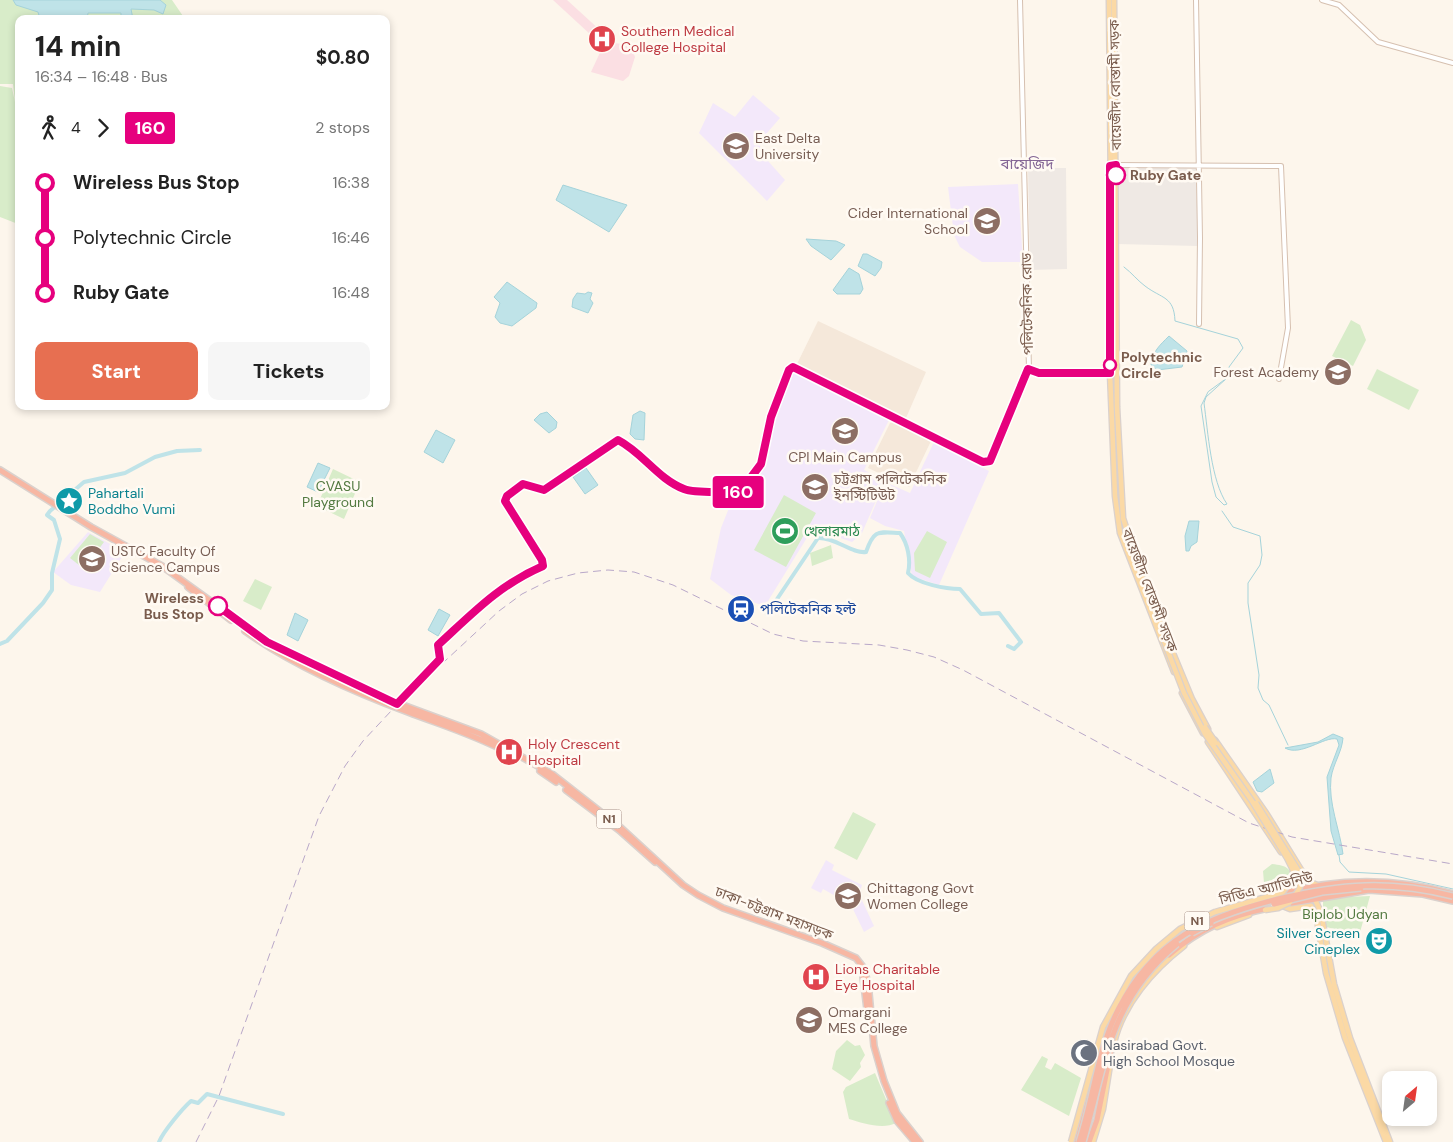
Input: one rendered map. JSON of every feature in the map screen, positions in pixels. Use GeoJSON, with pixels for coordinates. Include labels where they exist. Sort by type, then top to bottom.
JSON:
{"type":"FeatureCollection","features":[{"type":"Feature","properties":{"kind":"highway","name":"ঢাকা-চট্টগ্রাম মহাসড়ক"},"geometry":{"type":"LineString","coordinates":[[0,470],[91,527],[151,559],[267,642],[397,704],[475,731],[552,774],[621,828],[683,884],[698,895],[723,908],[822,943],[856,958],[863,967],[868,983],[872,1036],[884,1081],[897,1114],[920,1142]]}},
{"type":"Feature","properties":{"kind":"highway","name":"ঢাকা-চট্টগ্রাম মহাসড়ক"},"geometry":{"type":"LineString","coordinates":[[186,584],[207,604],[279,653],[386,703],[480,737],[550,777],[618,830],[685,889],[708,903],[726,912],[831,949],[854,961],[859,967],[864,980],[870,1044],[876,1068],[896,1120],[915,1142]]}},
{"type":"Feature","properties":{"kind":"highway","name":"সিডিএ অ্যাভিনিউ"},"geometry":{"type":"LineString","coordinates":[[1072,1142],[1102,1037],[1119,998],[1132,976],[1158,948],[1183,929],[1208,916],[1298,889],[1330,884],[1398,882],[1453,897]]}},
{"type":"Feature","properties":{"kind":"highway"},"geometry":{"type":"LineString","coordinates":[[1079,1142],[1105,1040],[1120,1006],[1130,989],[1160,953],[1192,929],[1230,912],[1340,886],[1408,887],[1453,897]]}},
{"type":"Feature","properties":{"kind":"highway"},"geometry":{"type":"LineString","coordinates":[[1083,1142],[1108,1044],[1122,1010],[1161,957],[1186,937],[1230,914],[1322,892],[1366,888],[1399,888],[1453,897]]}},
{"type":"Feature","properties":{"kind":"highway","name":"সিডিএ অ্যাভিনিউ"},"geometry":{"type":"LineString","coordinates":[[1091,1142],[1114,1036],[1124,1010],[1138,987],[1157,965],[1188,939],[1228,917],[1314,898],[1369,890],[1453,897]]}},
{"type":"Feature","properties":{"kind":"main road","name":"পলিটেকনিক রোড"},"geometry":{"type":"LineString","coordinates":[[397,704],[440,659],[438,645],[512,580],[543,566],[542,560],[505,501],[507,496],[523,484],[544,490],[618,440],[630,446],[662,476],[686,490],[740,492],[761,464],[771,417],[789,370],[793,367],[983,462],[990,461],[1028,369],[1020,0]]}},
{"type":"Feature","properties":{"kind":"main road","name":"বায়েজীদ বোস্তামী সড়ক"},"geometry":{"type":"LineString","coordinates":[[1109,0],[1117,407],[1123,518],[1147,589],[1192,699],[1208,730],[1266,813],[1308,881],[1314,884],[1330,884]]}},
{"type":"Feature","properties":{"kind":"main road","name":"বায়েজীদ বোস্তামী সড়ক"},"geometry":{"type":"LineString","coordinates":[[1114,0],[1110,373],[1112,438],[1120,533],[1141,585],[1140,590],[1193,718],[1295,876],[1298,889]]}},
{"type":"Feature","properties":{"kind":"main road"},"geometry":{"type":"LineString","coordinates":[[1196,0],[1199,324]]}},
{"type":"Feature","properties":{"kind":"main road"},"geometry":{"type":"LineString","coordinates":[[1322,0],[1339,5],[1378,42],[1453,63]]}},
{"type":"Feature","properties":{"kind":"main road"},"geometry":{"type":"LineString","coordinates":[[1113,165],[1281,166],[1288,328],[1279,379]]}},
{"type":"Feature","properties":{"kind":"main road"},"geometry":{"type":"LineString","coordinates":[[1028,369],[1039,373],[1110,373]]}},
{"type":"Feature","properties":{"kind":"main road"},"geometry":{"type":"LineString","coordinates":[[1091,1142],[1102,1108],[1120,1025],[1144,985],[1192,940],[1219,925],[1260,911],[1278,908],[1291,901],[1300,886],[1301,875],[1292,857],[1195,709],[1141,585]]}},
{"type":"Feature","properties":{"kind":"main road"},"geometry":{"type":"LineString","coordinates":[[1072,1142],[1103,1027],[1131,976],[1156,949],[1180,930],[1215,912],[1284,892],[1293,878],[1293,870],[1287,858],[1252,801],[1206,734],[1193,710],[1163,636],[1147,589]]}},
{"type":"Feature","properties":{"kind":"main road"},"geometry":{"type":"LineString","coordinates":[[1298,889],[1314,898],[1318,905],[1340,1007],[1354,1050],[1390,1142]]}},
{"type":"Feature","properties":{"kind":"main road"},"geometry":{"type":"LineString","coordinates":[[1318,905],[1322,897]]}},
{"type":"Feature","properties":{"kind":"main road"},"geometry":{"type":"LineString","coordinates":[[1280,906],[1290,909],[1311,906],[1316,915],[1326,972],[1343,1030],[1386,1142]]}},
{"type":"Feature","properties":{"kind":"shaded area","name":"Southern Medical College Hospital"},"geometry":{"type":"Polygon","coordinates":[[[553,0],[567,0],[614,43],[622,44],[632,49],[635,57],[629,76],[623,81],[591,72],[603,46],[553,0]]]}},
{"type":"Feature","properties":{"kind":"shaded area","name":"East Delta University"},"geometry":{"type":"Polygon","coordinates":[[[753,95],[780,118],[760,141],[760,152],[785,180],[767,201],[699,133],[713,103],[735,117],[753,95]]]}},
{"type":"Feature","properties":{"kind":"shaded area"},"geometry":{"type":"Polygon","coordinates":[[[1118,166],[1196,167],[1198,246],[1117,244],[1118,166]]]}},
{"type":"Feature","properties":{"kind":"shaded area"},"geometry":{"type":"Polygon","coordinates":[[[1028,168],[1066,168],[1067,269],[1030,270],[1028,168]]]}},
{"type":"Feature","properties":{"kind":"shaded area","name":"Cider International School"},"geometry":{"type":"Polygon","coordinates":[[[1018,184],[1023,262],[982,262],[960,247],[954,235],[948,187],[1018,184]]]}},
{"type":"Feature","properties":{"kind":"shaded area"},"geometry":{"type":"Polygon","coordinates":[[[818,321],[926,372],[906,418],[797,364],[818,321]]]}},
{"type":"Feature","properties":{"kind":"shaded area","name":"চট্টগ্রাম পলিটেকনিক ইনস্টিটিউট"},"geometry":{"type":"Polygon","coordinates":[[[794,371],[889,420],[864,470],[885,480],[862,533],[852,542],[823,532],[808,536],[765,606],[731,595],[710,579],[721,528],[731,503],[743,493],[763,466],[770,431],[780,398],[794,371]]]}},
{"type":"Feature","properties":{"kind":"shaded area"},"geometry":{"type":"Polygon","coordinates":[[[893,422],[931,441],[909,487],[868,468],[890,423],[893,422]]]}},
{"type":"Feature","properties":{"kind":"shaded area"},"geometry":{"type":"Polygon","coordinates":[[[934,442],[989,471],[939,585],[912,576],[904,531],[885,526],[870,518],[885,482],[910,493],[934,442]]]}},
{"type":"Feature","properties":{"kind":"shaded area","name":"USTC Faculty Of Science Campus"},"geometry":{"type":"Polygon","coordinates":[[[88,532],[125,552],[100,592],[71,585],[53,572],[88,532]]]}},
{"type":"Feature","properties":{"kind":"shaded area","name":"Chittagong Govt Women College"},"geometry":{"type":"Polygon","coordinates":[[[826,860],[834,865],[832,870],[862,885],[859,894],[874,926],[864,932],[852,907],[850,910],[838,904],[839,898],[823,889],[821,893],[811,888],[826,860]]]}},
{"type":"Feature","properties":{"kind":"green space"},"geometry":{"type":"Polygon","coordinates":[[[0,0],[172,0],[182,15],[15,15],[15,102],[13,84],[0,84],[0,0]]]}},
{"type":"Feature","properties":{"kind":"green space"},"geometry":{"type":"Polygon","coordinates":[[[0,86],[12,88],[15,102],[15,223],[0,217],[0,86]]]}},
{"type":"Feature","properties":{"kind":"green space"},"geometry":{"type":"Polygon","coordinates":[[[1351,320],[1360,325],[1366,340],[1353,366],[1332,356],[1351,320]]]}},
{"type":"Feature","properties":{"kind":"green space"},"geometry":{"type":"Polygon","coordinates":[[[1377,369],[1419,390],[1409,410],[1367,389],[1377,369]]]}},
{"type":"Feature","properties":{"kind":"green space","name":"CVASU Playground"},"geometry":{"type":"Polygon","coordinates":[[[333,469],[360,482],[344,519],[317,506],[333,469]]]}},
{"type":"Feature","properties":{"kind":"green space","name":"খেলারমাঠ"},"geometry":{"type":"Polygon","coordinates":[[[784,495],[816,513],[786,567],[754,550],[784,495]]]}},
{"type":"Feature","properties":{"kind":"green space"},"geometry":{"type":"Polygon","coordinates":[[[927,531],[947,542],[930,578],[915,571],[914,553],[927,531]]]}},
{"type":"Feature","properties":{"kind":"green space"},"geometry":{"type":"Polygon","coordinates":[[[90,534],[104,542],[84,569],[70,558],[90,534]]]}},
{"type":"Feature","properties":{"kind":"green space"},"geometry":{"type":"Polygon","coordinates":[[[831,545],[833,558],[812,566],[810,553],[831,545]]]}},
{"type":"Feature","properties":{"kind":"green space"},"geometry":{"type":"Polygon","coordinates":[[[255,579],[272,587],[261,610],[243,601],[255,579]]]}},
{"type":"Feature","properties":{"kind":"green space"},"geometry":{"type":"Polygon","coordinates":[[[853,812],[876,824],[857,860],[834,848],[853,812]]]}},
{"type":"Feature","properties":{"kind":"green space"},"geometry":{"type":"Polygon","coordinates":[[[1272,864],[1287,868],[1294,882],[1283,889],[1271,887],[1264,883],[1263,871],[1272,864]]]}},
{"type":"Feature","properties":{"kind":"green space","name":"Biplob Udyan"},"geometry":{"type":"Polygon","coordinates":[[[1370,896],[1359,936],[1323,926],[1323,898],[1370,896]]]}},
{"type":"Feature","properties":{"kind":"green space"},"geometry":{"type":"Polygon","coordinates":[[[847,1040],[855,1046],[860,1045],[865,1055],[860,1063],[861,1067],[850,1081],[832,1069],[836,1051],[847,1040]]]}},
{"type":"Feature","properties":{"kind":"green space"},"geometry":{"type":"Polygon","coordinates":[[[1042,1056],[1048,1059],[1045,1067],[1051,1070],[1055,1063],[1081,1078],[1069,1116],[1021,1090],[1042,1056]]]}},
{"type":"Feature","properties":{"kind":"green space"},"geometry":{"type":"Polygon","coordinates":[[[875,1073],[896,1123],[891,1125],[872,1125],[849,1119],[843,1092],[846,1087],[875,1073]]]}},
{"type":"Feature","properties":{"kind":"water"},"geometry":{"type":"Polygon","coordinates":[[[13,0],[160,0],[166,5],[163,14],[154,10],[131,9],[132,15],[88,13],[88,15],[39,15],[38,12],[16,5],[13,0]]]}},
{"type":"Feature","properties":{"kind":"water"},"geometry":{"type":"Polygon","coordinates":[[[563,185],[627,205],[609,232],[556,200],[563,185]]]}},
{"type":"Feature","properties":{"kind":"water"},"geometry":{"type":"Polygon","coordinates":[[[806,239],[836,241],[845,245],[831,260],[811,246],[806,239]]]}},
{"type":"Feature","properties":{"kind":"water"},"geometry":{"type":"Polygon","coordinates":[[[863,254],[867,254],[882,262],[881,268],[875,276],[858,266],[863,254]]]}},
{"type":"Feature","properties":{"kind":"water"},"geometry":{"type":"Polygon","coordinates":[[[849,268],[859,274],[863,289],[860,294],[837,294],[833,290],[849,268]]]}},
{"type":"Feature","properties":{"kind":"water"},"geometry":{"type":"Polygon","coordinates":[[[507,282],[537,303],[536,308],[512,326],[500,323],[495,317],[500,303],[494,297],[507,282]]]}},
{"type":"Feature","properties":{"kind":"water"},"geometry":{"type":"Polygon","coordinates":[[[588,292],[592,293],[590,299],[593,303],[588,313],[572,307],[573,299],[577,293],[585,294],[588,292]]]}},
{"type":"Feature","properties":{"kind":"water"},"geometry":{"type":"Polygon","coordinates":[[[1169,336],[1187,351],[1182,367],[1157,370],[1151,365],[1153,356],[1159,346],[1169,336]]]}},
{"type":"Feature","properties":{"kind":"water"},"geometry":{"type":"Polygon","coordinates":[[[640,411],[645,413],[644,440],[635,439],[630,434],[633,415],[640,411]]]}},
{"type":"Feature","properties":{"kind":"water"},"geometry":{"type":"Polygon","coordinates":[[[547,412],[557,422],[556,428],[549,433],[534,420],[540,414],[547,412]]]}},
{"type":"Feature","properties":{"kind":"water"},"geometry":{"type":"Polygon","coordinates":[[[436,430],[455,440],[443,463],[424,452],[436,430]]]}},
{"type":"Feature","properties":{"kind":"water"},"geometry":{"type":"Polygon","coordinates":[[[318,463],[330,468],[318,492],[307,487],[318,463]]]}},
{"type":"Feature","properties":{"kind":"water"},"geometry":{"type":"Polygon","coordinates":[[[586,468],[598,485],[585,494],[573,477],[586,468]]]}},
{"type":"Feature","properties":{"kind":"water"},"geometry":{"type":"Polygon","coordinates":[[[1189,521],[1199,521],[1197,542],[1191,546],[1189,551],[1186,551],[1185,536],[1189,521]]]}},
{"type":"Feature","properties":{"kind":"water"},"geometry":{"type":"Polygon","coordinates":[[[439,609],[450,615],[438,636],[428,630],[439,609]]]}},
{"type":"Feature","properties":{"kind":"water"},"geometry":{"type":"Polygon","coordinates":[[[295,613],[308,620],[298,641],[287,635],[295,613]]]}},
{"type":"Feature","properties":{"kind":"water"},"geometry":{"type":"Polygon","coordinates":[[[1333,734],[1343,738],[1331,778],[1331,797],[1343,854],[1338,855],[1331,831],[1327,777],[1339,745],[1337,739],[1326,740],[1298,750],[1285,748],[1318,742],[1333,734]]]}},
{"type":"Feature","properties":{"kind":"water"},"geometry":{"type":"Polygon","coordinates":[[[1270,769],[1274,783],[1262,792],[1257,791],[1253,782],[1270,769]]]}},
{"type":"Feature","properties":{"kind":"waterway"},"geometry":{"type":"LineString","coordinates":[[1124,267],[1142,284],[1170,302],[1175,321],[1238,339],[1243,348],[1229,367],[1231,376],[1227,378]]}},
{"type":"Feature","properties":{"kind":"waterway"},"geometry":{"type":"LineString","coordinates":[[1227,378],[1206,397],[1204,403],[1211,456],[1217,483],[1227,504],[1224,505],[1216,497],[1212,482],[1201,406],[1208,392],[1227,378]]}},
{"type":"Feature","properties":{"kind":"waterway"},"geometry":{"type":"LineString","coordinates":[[0,644],[7,641],[43,603],[52,590],[52,573],[60,539],[54,520],[47,515],[50,511],[84,482],[125,473],[155,457],[177,451],[200,450]]}},
{"type":"Feature","properties":{"kind":"waterway"},"geometry":{"type":"LineString","coordinates":[[1222,511],[1233,527],[1260,536],[1262,555],[1260,565],[1248,583],[1248,603],[1259,675],[1258,688],[1263,700],[1269,705],[1288,745]]}},
{"type":"Feature","properties":{"kind":"waterway"},"geometry":{"type":"LineString","coordinates":[[767,614],[818,538],[831,540],[855,551],[866,552],[874,536],[887,532],[900,533],[908,552],[908,573],[925,583],[960,589],[981,614],[999,613],[1021,642],[1014,649],[1008,646]]}},
{"type":"Feature","properties":{"kind":"waterway"},"geometry":{"type":"LineString","coordinates":[[1339,855],[1340,862],[1349,872],[1386,874],[1453,889]]}},
{"type":"Feature","properties":{"kind":"waterway"},"geometry":{"type":"LineString","coordinates":[[159,1142],[187,1105],[191,1101],[198,1103],[207,1094],[283,1114]]}},
{"type":"Feature","properties":{"kind":"railway"},"geometry":{"type":"LineString","coordinates":[[196,1142],[219,1096],[319,816],[345,766],[363,741],[392,710],[499,611],[522,594],[548,581],[578,573],[608,570],[634,572],[673,585],[773,634],[803,641],[879,645],[934,657],[963,670],[1249,823],[1292,837],[1453,864]]}},
{"type":"Feature","properties":{"kind":"bus line","name":"160"},"geometry":{"type":"LineString","coordinates":[[218,606],[267,642],[397,704],[438,662],[440,659],[438,645],[512,580],[543,566],[542,560],[505,501],[507,496],[523,484],[544,490],[613,441],[618,440],[630,446],[662,476],[686,490],[740,492],[758,471],[764,458],[771,417],[789,370],[793,367],[983,462],[990,461],[1017,401],[1028,369],[1039,373],[1110,373],[1112,296],[1110,166],[1116,165],[1116,175]]}},
{"type":"Feature","properties":{"kind":"place","name":"Southern Medical College Hospital"},"geometry":{"type":"Point","coordinates":[602,39]}},
{"type":"Feature","properties":{"kind":"place","name":"East Delta University"},"geometry":{"type":"Point","coordinates":[736,146]}},
{"type":"Feature","properties":{"kind":"place","name":"Ruby Gate"},"geometry":{"type":"Point","coordinates":[1116,175]}},
{"type":"Feature","properties":{"kind":"place","name":"Cider International School"},"geometry":{"type":"Point","coordinates":[987,221]}},
{"type":"Feature","properties":{"kind":"place","name":"Polytechnic Circle"},"geometry":{"type":"Point","coordinates":[1110,365]}},
{"type":"Feature","properties":{"kind":"place","name":"Forest Academy"},"geometry":{"type":"Point","coordinates":[1338,372]}},
{"type":"Feature","properties":{"kind":"place","name":"CPI Main Campus"},"geometry":{"type":"Point","coordinates":[845,431]}},
{"type":"Feature","properties":{"kind":"place","name":"চট্টগ্রাম পলিটেকনিক ইনস্টিটিউট"},"geometry":{"type":"Point","coordinates":[815,487]}},
{"type":"Feature","properties":{"kind":"place","name":"Pahartali Boddho Vumi"},"geometry":{"type":"Point","coordinates":[69,501]}},
{"type":"Feature","properties":{"kind":"place","name":"খেলারমাঠ"},"geometry":{"type":"Point","coordinates":[785,531]}},
{"type":"Feature","properties":{"kind":"place","name":"USTC Faculty Of Science Campus"},"geometry":{"type":"Point","coordinates":[92,559]}},
{"type":"Feature","properties":{"kind":"place","name":"Wireless Bus Stop"},"geometry":{"type":"Point","coordinates":[218,606]}},
{"type":"Feature","properties":{"kind":"place","name":"পলিটেকনিক হল্ট"},"geometry":{"type":"Point","coordinates":[741,609]}},
{"type":"Feature","properties":{"kind":"place","name":"Holy Crescent Hospital"},"geometry":{"type":"Point","coordinates":[509,752]}},
{"type":"Feature","properties":{"kind":"place","name":"Chittagong Govt Women College"},"geometry":{"type":"Point","coordinates":[848,896]}},
{"type":"Feature","properties":{"kind":"place","name":"Silver Screen Cineplex"},"geometry":{"type":"Point","coordinates":[1379,941]}},
{"type":"Feature","properties":{"kind":"place","name":"Lions Charitable Eye Hospital"},"geometry":{"type":"Point","coordinates":[816,977]}},
{"type":"Feature","properties":{"kind":"place","name":"Omargani MES College"},"geometry":{"type":"Point","coordinates":[809,1020]}},
{"type":"Feature","properties":{"kind":"place","name":"Nasirabad Govt. High School Mosque"},"geometry":{"type":"Point","coordinates":[1084,1053]}},
{"type":"Feature","properties":{"kind":"district","name":"বায়েজিদ"},"geometry":{"type":"Point","coordinates":[1027,164]}}]}
